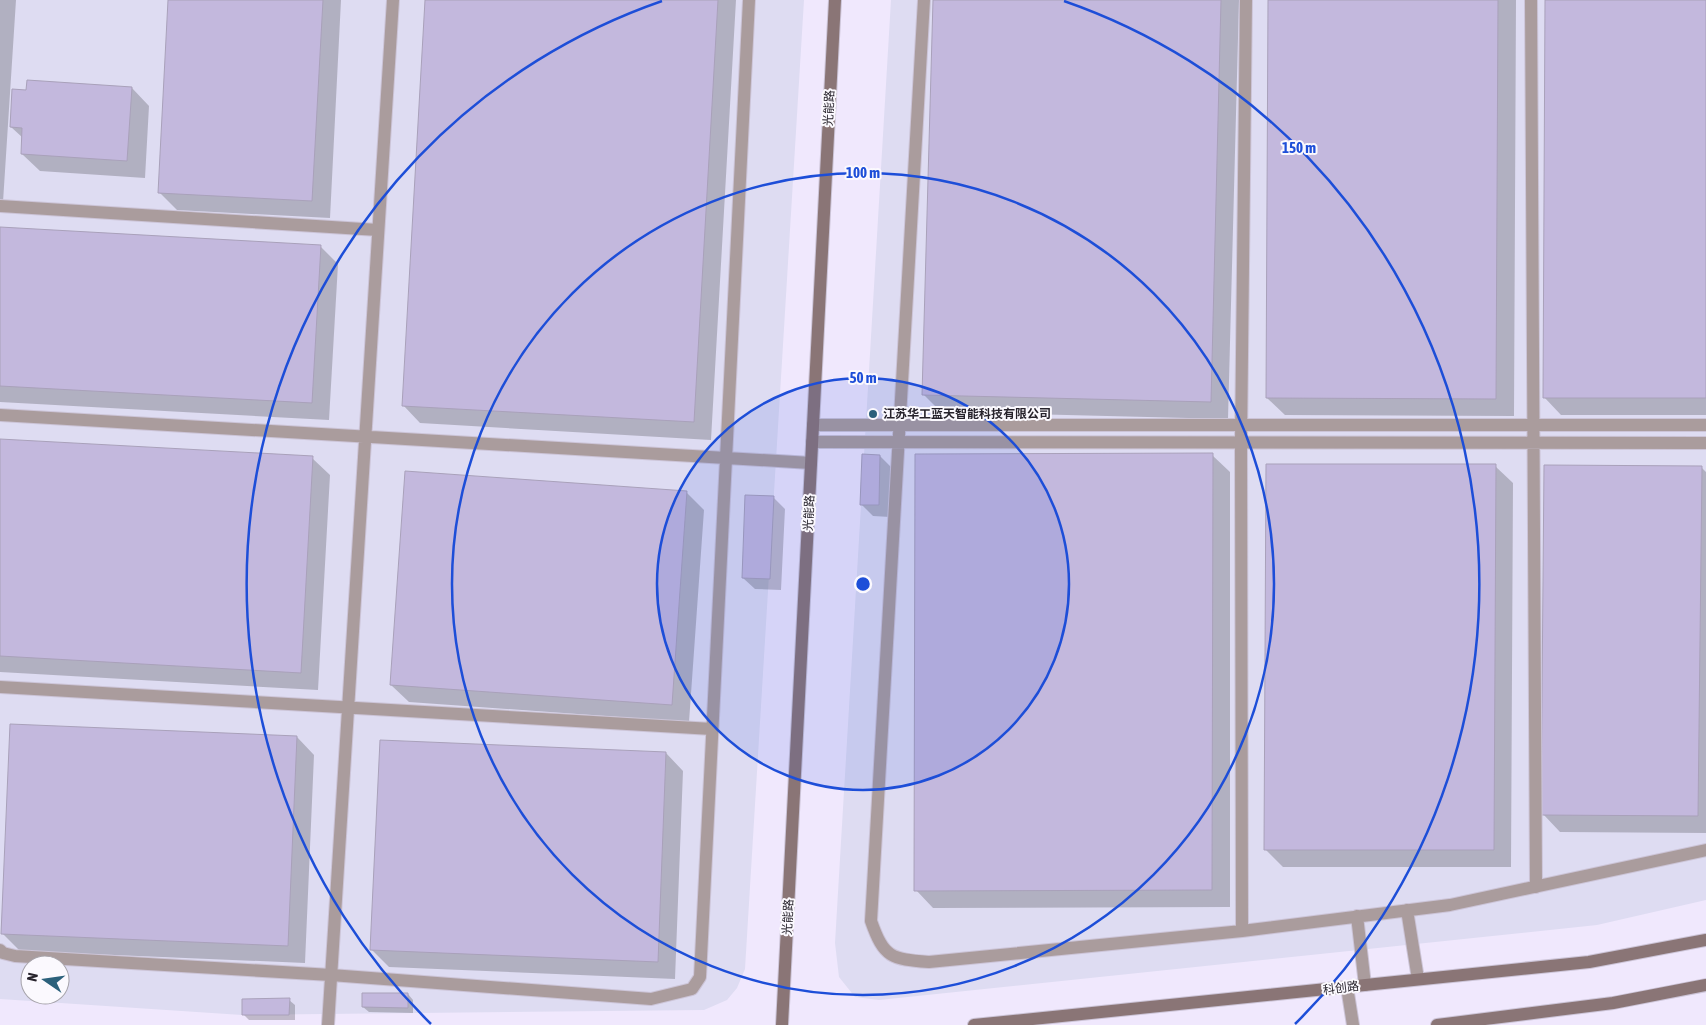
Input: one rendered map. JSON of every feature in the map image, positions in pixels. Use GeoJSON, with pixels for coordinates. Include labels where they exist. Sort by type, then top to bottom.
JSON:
{"type":"FeatureCollection","features":[{"type":"Feature","properties":{"kind":"street","name":"光能路"},"geometry":{"type":"LineString","coordinates":[[782,1025],[835,0]]}},
{"type":"Feature","properties":{"kind":"street","name":"科创路"},"geometry":{"type":"LineString","coordinates":[[974,1025],[1589,962],[1706,940]]}},
{"type":"Feature","properties":{"kind":"street"},"geometry":{"type":"LineString","coordinates":[[1437,1025],[1613,1003],[1706,985]]}},
{"type":"Feature","properties":{"kind":"lane"},"geometry":{"type":"LineString","coordinates":[[328,1025],[393,0]]}},
{"type":"Feature","properties":{"kind":"lane"},"geometry":{"type":"LineString","coordinates":[[0,950],[3,953],[15,956],[332,975],[651,999],[692,989],[700,977],[749,0]]}},
{"type":"Feature","properties":{"kind":"lane"},"geometry":{"type":"LineString","coordinates":[[924,0],[871,921],[878,940],[890,956],[907,961],[929,962],[1242,931],[1450,905],[1706,850]]}},
{"type":"Feature","properties":{"kind":"lane"},"geometry":{"type":"LineString","coordinates":[[1242,931],[1241,425],[1246,0]]}},
{"type":"Feature","properties":{"kind":"lane"},"geometry":{"type":"LineString","coordinates":[[1531,0],[1536,887]]}},
{"type":"Feature","properties":{"kind":"lane"},"geometry":{"type":"LineString","coordinates":[[0,206],[378,230]]}},
{"type":"Feature","properties":{"kind":"lane"},"geometry":{"type":"LineString","coordinates":[[0,415],[811,463]]}},
{"type":"Feature","properties":{"kind":"lane"},"geometry":{"type":"LineString","coordinates":[[813,425],[1706,426]]}},
{"type":"Feature","properties":{"kind":"lane"},"geometry":{"type":"LineString","coordinates":[[812,442],[1706,443]]}},
{"type":"Feature","properties":{"kind":"lane"},"geometry":{"type":"LineString","coordinates":[[0,686],[348,709],[712,729]]}},
{"type":"Feature","properties":{"kind":"lane"},"geometry":{"type":"LineString","coordinates":[[1407,910],[1418,979]]}},
{"type":"Feature","properties":{"kind":"lane"},"geometry":{"type":"LineString","coordinates":[[1357,916],[1365,985]]}},
{"type":"Feature","properties":{"kind":"lane"},"geometry":{"type":"LineString","coordinates":[[1347,987],[1353,1025]]}},
{"type":"Feature","properties":{"kind":"shaded area"},"geometry":{"type":"Polygon","coordinates":[[[0,0],[804,0],[745,969],[737,988],[727,1000],[704,1010],[242,1015],[70,1004],[70,955],[20,955],[20,1000],[0,999],[0,0]]]}},
{"type":"Feature","properties":{"kind":"shaded area"},"geometry":{"type":"Polygon","coordinates":[[[891,0],[1706,0],[1706,900],[1597,925],[879,1000],[855,997],[839,977],[835,943],[891,0]]]}},
{"type":"Feature","properties":{"kind":"building"},"geometry":{"type":"Polygon","coordinates":[[[168,0],[323,0],[312,201],[158,193],[168,0]]]}},
{"type":"Feature","properties":{"kind":"building"},"geometry":{"type":"Polygon","coordinates":[[[425,0],[718,0],[694,422],[402,406],[425,0]]]}},
{"type":"Feature","properties":{"kind":"building"},"geometry":{"type":"Polygon","coordinates":[[[933,0],[1221,0],[1211,402],[922,395],[933,0]]]}},
{"type":"Feature","properties":{"kind":"building"},"geometry":{"type":"Polygon","coordinates":[[[1268,0],[1498,0],[1496,399],[1266,398],[1268,0]]]}},
{"type":"Feature","properties":{"kind":"building"},"geometry":{"type":"Polygon","coordinates":[[[1545,0],[1706,0],[1706,398],[1543,398],[1545,0]]]}},
{"type":"Feature","properties":{"kind":"building"},"geometry":{"type":"Polygon","coordinates":[[[27,80],[132,87],[127,161],[21,154],[22,128],[10,127],[12,89],[26,90],[27,80]]]}},
{"type":"Feature","properties":{"kind":"building"},"geometry":{"type":"Polygon","coordinates":[[[0,227],[321,245],[312,403],[0,386],[0,227]]]}},
{"type":"Feature","properties":{"kind":"building"},"geometry":{"type":"Polygon","coordinates":[[[0,439],[313,456],[301,673],[0,656],[0,439]]]}},
{"type":"Feature","properties":{"kind":"building"},"geometry":{"type":"Polygon","coordinates":[[[1213,453],[1212,890],[914,891],[915,454],[1213,453]]]}},
{"type":"Feature","properties":{"kind":"building"},"geometry":{"type":"Polygon","coordinates":[[[862,454],[880,455],[879,505],[860,505],[862,454]]]}},
{"type":"Feature","properties":{"kind":"building"},"geometry":{"type":"Polygon","coordinates":[[[1266,464],[1496,464],[1494,850],[1264,850],[1266,464]]]}},
{"type":"Feature","properties":{"kind":"building"},"geometry":{"type":"Polygon","coordinates":[[[1544,465],[1702,466],[1698,816],[1541,815],[1544,465]]]}},
{"type":"Feature","properties":{"kind":"building"},"geometry":{"type":"Polygon","coordinates":[[[405,471],[687,491],[672,705],[390,685],[405,471]]]}},
{"type":"Feature","properties":{"kind":"building"},"geometry":{"type":"Polygon","coordinates":[[[745,495],[774,496],[770,579],[742,578],[745,495]]]}},
{"type":"Feature","properties":{"kind":"building"},"geometry":{"type":"Polygon","coordinates":[[[10,724],[297,736],[288,946],[1,934],[10,724]]]}},
{"type":"Feature","properties":{"kind":"building"},"geometry":{"type":"Polygon","coordinates":[[[380,740],[666,752],[658,962],[370,950],[380,740]]]}},
{"type":"Feature","properties":{"kind":"building"},"geometry":{"type":"Polygon","coordinates":[[[362,993],[408,993],[408,1008],[362,1007],[362,993]]]}},
{"type":"Feature","properties":{"kind":"building"},"geometry":{"type":"Polygon","coordinates":[[[290,998],[289,1015],[242,1015],[242,999],[290,998]]]}},
{"type":"Feature","properties":{"kind":"place","name":"江苏华工蓝天智能科技有限公司"},"geometry":{"type":"Point","coordinates":[873,414]}}]}
